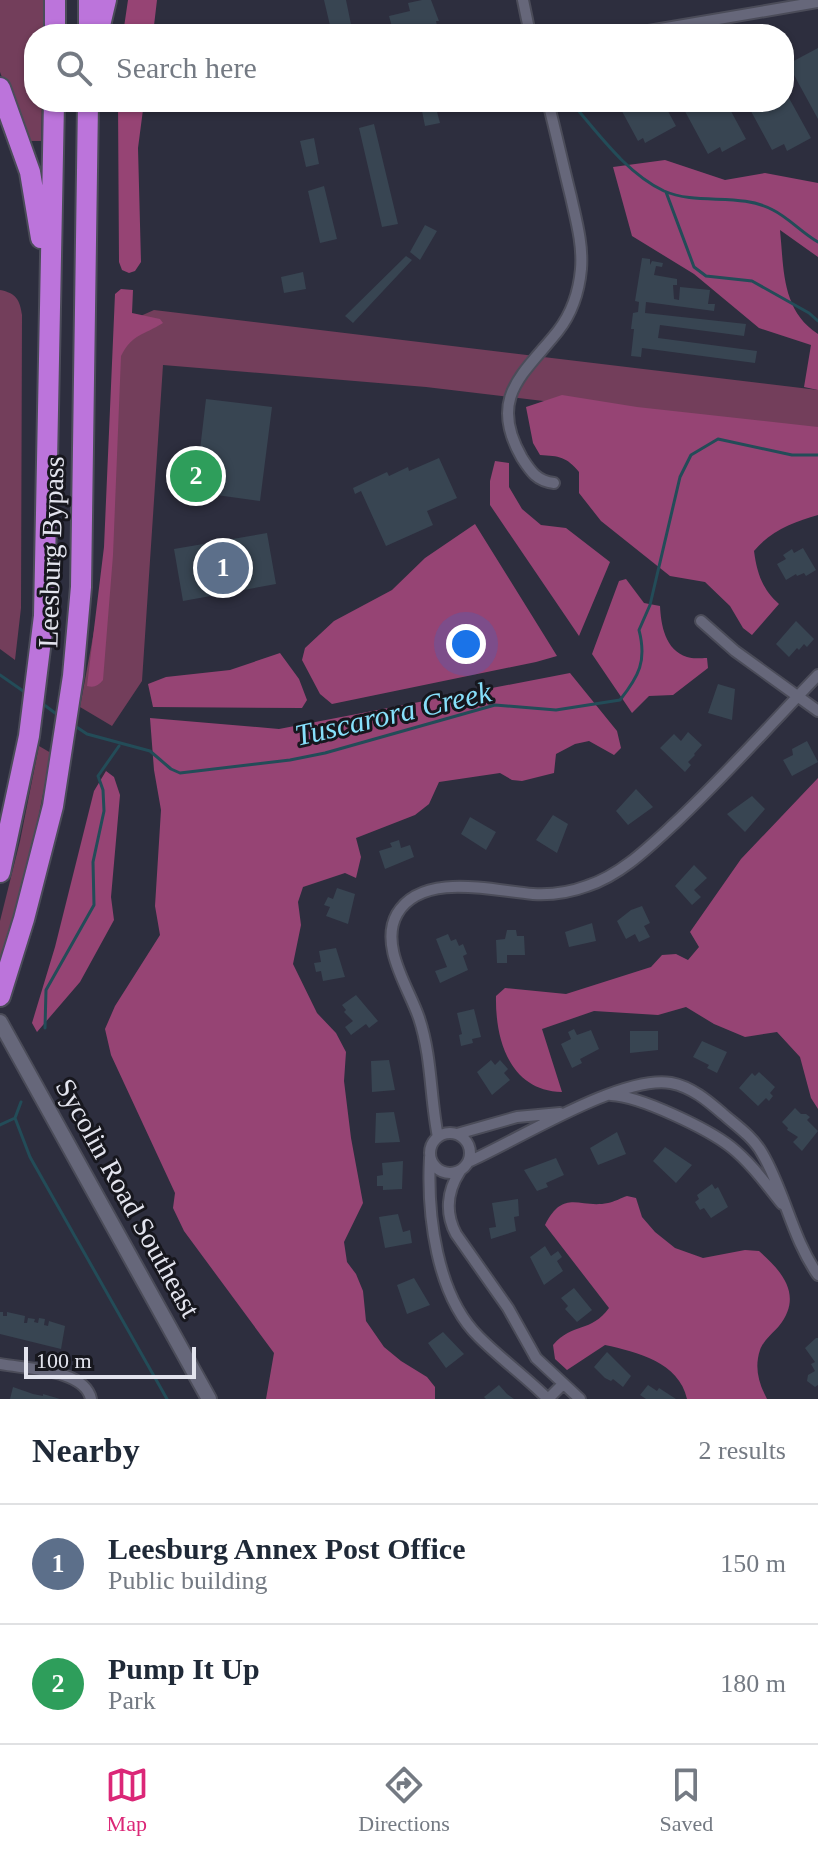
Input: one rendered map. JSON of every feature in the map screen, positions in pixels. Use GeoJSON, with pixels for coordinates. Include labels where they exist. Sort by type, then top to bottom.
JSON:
{"type":"FeatureCollection","features":[{"type":"Feature","properties":{"kind":"highway"},"geometry":{"type":"LineString","coordinates":[[55,0],[55,24]]}},
{"type":"Feature","properties":{"kind":"highway"},"geometry":{"type":"LineString","coordinates":[[89,0],[89,24]]}},
{"type":"Feature","properties":{"kind":"highway"},"geometry":{"type":"LineString","coordinates":[[100,24],[106,0]]}},
{"type":"Feature","properties":{"kind":"highway"},"geometry":{"type":"LineString","coordinates":[[0,88],[20,137],[37,206],[42,243],[47,358]]}},
{"type":"Feature","properties":{"kind":"highway","name":"Leesburg Bypass"},"geometry":{"type":"LineString","coordinates":[[0,872],[29,736],[44,616],[54,112]]}},
{"type":"Feature","properties":{"kind":"highway","name":"Leesburg Bypass"},"geometry":{"type":"LineString","coordinates":[[0,996],[50,820],[73,676],[81,587],[88,112]]}},
{"type":"Feature","properties":{"kind":"main road","name":"Sycolin Road Southeast"},"geometry":{"type":"LineString","coordinates":[[0,1022],[209,1399]]}},
{"type":"Feature","properties":{"kind":"street"},"geometry":{"type":"LineString","coordinates":[[523,0],[528,24]]}},
{"type":"Feature","properties":{"kind":"street"},"geometry":{"type":"LineString","coordinates":[[689,24],[818,2]]}},
{"type":"Feature","properties":{"kind":"street"},"geometry":{"type":"LineString","coordinates":[[550,112],[580,236],[581,267],[575,301],[564,323],[516,380],[510,402],[509,425],[514,444],[533,476],[554,483]]}},
{"type":"Feature","properties":{"kind":"street"},"geometry":{"type":"LineString","coordinates":[[701,621],[735,651],[818,711]]}},
{"type":"Feature","properties":{"kind":"street"},"geometry":{"type":"LineString","coordinates":[[438,1137],[429,1055],[395,960],[392,931],[396,915],[416,897],[439,889],[467,887],[535,894],[565,892],[608,877],[651,846],[690,809],[818,675]]}},
{"type":"Feature","properties":{"kind":"street"},"geometry":{"type":"LineString","coordinates":[[580,1399],[536,1358],[508,1308],[450,1222],[448,1209],[453,1181],[468,1162],[574,1110],[639,1083],[655,1081],[689,1088],[745,1132],[760,1149],[805,1257],[818,1275]]}},
{"type":"Feature","properties":{"kind":"street"},"geometry":{"type":"LineString","coordinates":[[609,1095],[636,1099],[721,1140],[751,1165],[789,1213]]}},
{"type":"Feature","properties":{"kind":"street"},"geometry":{"type":"LineString","coordinates":[[563,1384],[548,1399],[464,1321],[454,1302],[434,1239],[429,1199],[430,1157],[432,1144],[438,1137],[449,1133],[457,1134],[517,1117],[574,1110]]}},
{"type":"Feature","properties":{"kind":"street"},"geometry":{"type":"LineString","coordinates":[[457,1134],[470,1149],[468,1162]]}},
{"type":"Feature","properties":{"kind":"street"},"geometry":{"type":"LineString","coordinates":[[430,1157],[437,1169],[460,1171]]}},
{"type":"Feature","properties":{"kind":"street"},"geometry":{"type":"LineString","coordinates":[[0,1364],[71,1376],[86,1385],[91,1399]]}},
{"type":"Feature","properties":{"kind":"shaded area"},"geometry":{"type":"Polygon","coordinates":[[[0,0],[44,0],[43,24],[24,24],[24,112],[42,112],[41,141],[26,141],[0,72],[0,0]]]}},
{"type":"Feature","properties":{"kind":"shaded area"},"geometry":{"type":"Polygon","coordinates":[[[128,0],[157,0],[154,24],[124,24],[128,0]]]}},
{"type":"Feature","properties":{"kind":"shaded area"},"geometry":{"type":"Polygon","coordinates":[[[118,112],[143,112],[138,148],[141,262],[135,271],[129,273],[122,270],[119,262],[118,112]]]}},
{"type":"Feature","properties":{"kind":"shaded area"},"geometry":{"type":"Polygon","coordinates":[[[665,160],[725,180],[765,173],[818,183],[818,257],[780,230],[784,273],[791,301],[806,324],[818,334],[818,390],[804,387],[811,345],[759,328],[694,274],[632,236],[613,167],[665,160]]]}},
{"type":"Feature","properties":{"kind":"shaded area"},"geometry":{"type":"Polygon","coordinates":[[[121,289],[133,290],[132,313],[160,319],[163,323],[134,339],[121,356],[113,555],[103,680],[92,687],[87,686],[104,547],[115,294],[121,289]]]}},
{"type":"Feature","properties":{"kind":"shaded area"},"geometry":{"type":"Polygon","coordinates":[[[0,290],[16,298],[22,315],[21,608],[15,660],[0,649],[0,290]]]}},
{"type":"Feature","properties":{"kind":"shaded area"},"geometry":{"type":"Polygon","coordinates":[[[154,310],[818,390],[818,434],[426,387],[163,365],[142,681],[112,726],[80,707],[105,571],[115,346],[136,318],[154,310]]]}},
{"type":"Feature","properties":{"kind":"shaded area"},"geometry":{"type":"Polygon","coordinates":[[[562,395],[637,407],[818,427],[818,515],[783,528],[754,551],[761,580],[779,604],[752,635],[743,628],[730,606],[705,582],[670,576],[601,521],[579,493],[579,472],[571,463],[558,457],[540,455],[533,443],[526,407],[562,395]]]}},
{"type":"Feature","properties":{"kind":"shaded area"},"geometry":{"type":"Polygon","coordinates":[[[495,461],[509,463],[509,487],[522,509],[541,525],[566,528],[610,562],[579,636],[490,505],[490,481],[495,461]]]}},
{"type":"Feature","properties":{"kind":"shaded area"},"geometry":{"type":"Polygon","coordinates":[[[475,524],[557,656],[332,704],[320,694],[302,660],[305,648],[334,621],[392,590],[425,558],[475,524]]]}},
{"type":"Feature","properties":{"kind":"shaded area"},"geometry":{"type":"Polygon","coordinates":[[[626,579],[644,603],[660,606],[663,629],[674,649],[689,658],[707,658],[708,668],[673,695],[649,696],[632,713],[592,654],[619,581],[626,579]]]}},
{"type":"Feature","properties":{"kind":"shaded area"},"geometry":{"type":"Polygon","coordinates":[[[280,653],[299,679],[307,700],[302,708],[153,707],[148,684],[166,677],[230,670],[280,653]]]}},
{"type":"Feature","properties":{"kind":"shaded area"},"geometry":{"type":"Polygon","coordinates":[[[570,673],[617,731],[621,748],[614,755],[589,741],[556,754],[554,773],[522,781],[512,780],[500,773],[439,782],[429,804],[415,815],[356,838],[361,857],[356,878],[345,873],[303,887],[298,902],[301,925],[293,964],[317,1013],[336,1033],[346,1052],[344,1081],[363,1203],[344,1242],[347,1262],[363,1291],[366,1321],[384,1347],[427,1377],[435,1387],[435,1399],[266,1399],[274,1353],[184,1231],[173,1208],[175,1193],[111,1055],[105,1029],[115,1006],[160,935],[155,906],[161,810],[150,718],[279,729],[570,673]]]}},
{"type":"Feature","properties":{"kind":"shaded area"},"geometry":{"type":"Polygon","coordinates":[[[39,746],[51,753],[33,845],[0,965],[0,921],[39,746]]]}},
{"type":"Feature","properties":{"kind":"shaded area"},"geometry":{"type":"Polygon","coordinates":[[[106,771],[114,777],[120,795],[111,897],[114,920],[80,982],[37,1032],[32,1023],[55,947],[94,791],[106,771]]]}},
{"type":"Feature","properties":{"kind":"shaded area"},"geometry":{"type":"Polygon","coordinates":[[[818,778],[818,1109],[811,1098],[800,1057],[777,1032],[745,1037],[714,1024],[686,1007],[658,1015],[594,1011],[542,1029],[562,1092],[530,1083],[518,1073],[503,1045],[496,1013],[496,996],[505,988],[566,994],[651,967],[662,955],[676,954],[688,960],[699,947],[690,932],[741,859],[818,778]]]}},
{"type":"Feature","properties":{"kind":"shaded area"},"geometry":{"type":"Polygon","coordinates":[[[627,1196],[636,1198],[642,1217],[675,1248],[703,1258],[745,1250],[759,1251],[776,1267],[790,1295],[786,1315],[761,1347],[758,1357],[757,1369],[767,1399],[687,1399],[682,1386],[666,1368],[643,1355],[605,1345],[567,1370],[555,1359],[553,1345],[560,1338],[595,1321],[609,1308],[545,1225],[552,1214],[566,1203],[608,1203],[627,1196]]]}},
{"type":"Feature","properties":{"kind":"building"},"geometry":{"type":"Polygon","coordinates":[[[324,0],[346,0],[351,24],[330,24],[324,0]]]}},
{"type":"Feature","properties":{"kind":"building"},"geometry":{"type":"Polygon","coordinates":[[[431,0],[439,21],[437,24],[391,24],[389,16],[410,11],[408,3],[431,0]]]}},
{"type":"Feature","properties":{"kind":"building"},"geometry":{"type":"Polygon","coordinates":[[[818,48],[818,119],[794,75],[794,61],[818,48]]]}},
{"type":"Feature","properties":{"kind":"building"},"geometry":{"type":"Polygon","coordinates":[[[794,107],[811,138],[787,151],[784,144],[772,150],[751,112],[794,112],[794,107]]]}},
{"type":"Feature","properties":{"kind":"building"},"geometry":{"type":"Polygon","coordinates":[[[422,112],[437,112],[440,123],[425,126],[422,112]]]}},
{"type":"Feature","properties":{"kind":"building"},"geometry":{"type":"Polygon","coordinates":[[[622,112],[668,112],[676,126],[645,143],[643,138],[638,141],[622,112]]]}},
{"type":"Feature","properties":{"kind":"building"},"geometry":{"type":"Polygon","coordinates":[[[685,112],[731,112],[746,139],[722,152],[720,147],[708,154],[685,112]]]}},
{"type":"Feature","properties":{"kind":"building"},"geometry":{"type":"Polygon","coordinates":[[[374,124],[398,224],[382,227],[359,128],[374,124]]]}},
{"type":"Feature","properties":{"kind":"building"},"geometry":{"type":"Polygon","coordinates":[[[314,138],[319,164],[306,167],[300,141],[314,138]]]}},
{"type":"Feature","properties":{"kind":"building"},"geometry":{"type":"Polygon","coordinates":[[[324,186],[337,239],[320,243],[308,191],[324,186]]]}},
{"type":"Feature","properties":{"kind":"building"},"geometry":{"type":"Polygon","coordinates":[[[425,225],[437,231],[420,260],[410,252],[425,225]]]}},
{"type":"Feature","properties":{"kind":"building"},"geometry":{"type":"Polygon","coordinates":[[[406,256],[412,260],[353,323],[345,316],[406,256]]]}},
{"type":"Feature","properties":{"kind":"building"},"geometry":{"type":"Polygon","coordinates":[[[642,258],[650,259],[650,265],[652,261],[663,263],[662,267],[656,266],[654,275],[677,279],[677,285],[673,285],[674,299],[679,300],[680,287],[710,290],[708,304],[715,304],[714,311],[646,302],[645,313],[746,324],[744,336],[660,325],[658,338],[757,351],[755,363],[642,348],[641,357],[631,356],[634,329],[631,329],[633,313],[638,312],[639,302],[635,301],[642,258]]]}},
{"type":"Feature","properties":{"kind":"building"},"geometry":{"type":"Polygon","coordinates":[[[303,272],[306,289],[284,293],[281,277],[303,272]]]}},
{"type":"Feature","properties":{"kind":"building"},"geometry":{"type":"Polygon","coordinates":[[[206,399],[272,407],[260,501],[195,492],[206,399]]]}},
{"type":"Feature","properties":{"kind":"building"},"geometry":{"type":"Polygon","coordinates":[[[439,458],[457,498],[427,511],[433,525],[386,546],[361,491],[355,494],[353,488],[387,472],[389,476],[408,467],[409,471],[439,458]]]}},
{"type":"Feature","properties":{"kind":"building"},"geometry":{"type":"Polygon","coordinates":[[[267,533],[276,584],[183,601],[174,549],[267,533]]]}},
{"type":"Feature","properties":{"kind":"building"},"geometry":{"type":"Polygon","coordinates":[[[803,548],[816,570],[806,576],[804,573],[796,574],[786,580],[777,564],[786,559],[783,555],[792,549],[794,553],[803,548]]]}},
{"type":"Feature","properties":{"kind":"building"},"geometry":{"type":"Polygon","coordinates":[[[796,621],[814,639],[807,647],[804,644],[799,650],[797,648],[789,657],[776,644],[796,621]]]}},
{"type":"Feature","properties":{"kind":"building"},"geometry":{"type":"Polygon","coordinates":[[[718,684],[735,689],[732,720],[708,713],[718,684]]]}},
{"type":"Feature","properties":{"kind":"building"},"geometry":{"type":"Polygon","coordinates":[[[688,732],[702,745],[688,762],[691,765],[685,772],[660,748],[674,734],[681,741],[688,732]]]}},
{"type":"Feature","properties":{"kind":"building"},"geometry":{"type":"Polygon","coordinates":[[[807,741],[818,762],[792,776],[783,760],[793,755],[792,749],[807,741]]]}},
{"type":"Feature","properties":{"kind":"building"},"geometry":{"type":"Polygon","coordinates":[[[636,789],[653,807],[628,825],[616,811],[636,789]]]}},
{"type":"Feature","properties":{"kind":"building"},"geometry":{"type":"Polygon","coordinates":[[[752,796],[765,809],[745,832],[727,814],[752,796]]]}},
{"type":"Feature","properties":{"kind":"building"},"geometry":{"type":"Polygon","coordinates":[[[553,815],[568,824],[557,853],[536,840],[553,815]]]}},
{"type":"Feature","properties":{"kind":"building"},"geometry":{"type":"Polygon","coordinates":[[[470,817],[496,832],[486,850],[461,834],[470,817]]]}},
{"type":"Feature","properties":{"kind":"building"},"geometry":{"type":"Polygon","coordinates":[[[399,840],[401,848],[410,845],[414,857],[385,869],[379,851],[392,847],[390,843],[399,840]]]}},
{"type":"Feature","properties":{"kind":"building"},"geometry":{"type":"Polygon","coordinates":[[[694,865],[707,878],[694,890],[701,897],[692,905],[675,886],[694,865]]]}},
{"type":"Feature","properties":{"kind":"building"},"geometry":{"type":"Polygon","coordinates":[[[337,888],[355,894],[348,924],[326,916],[330,907],[324,905],[328,897],[333,899],[337,888]]]}},
{"type":"Feature","properties":{"kind":"building"},"geometry":{"type":"Polygon","coordinates":[[[642,906],[650,923],[644,926],[650,937],[639,942],[635,934],[626,939],[617,921],[642,906]]]}},
{"type":"Feature","properties":{"kind":"building"},"geometry":{"type":"Polygon","coordinates":[[[592,923],[596,941],[569,947],[565,932],[592,923]]]}},
{"type":"Feature","properties":{"kind":"building"},"geometry":{"type":"Polygon","coordinates":[[[507,930],[516,930],[517,936],[524,936],[525,955],[507,955],[507,963],[497,963],[496,940],[505,939],[507,930]]]}},
{"type":"Feature","properties":{"kind":"building"},"geometry":{"type":"Polygon","coordinates":[[[448,934],[451,941],[456,939],[459,946],[463,944],[468,970],[440,983],[435,971],[447,967],[436,939],[448,934]]]}},
{"type":"Feature","properties":{"kind":"building"},"geometry":{"type":"Polygon","coordinates":[[[336,948],[345,977],[323,981],[321,971],[316,972],[314,963],[321,962],[319,951],[336,948]]]}},
{"type":"Feature","properties":{"kind":"building"},"geometry":{"type":"Polygon","coordinates":[[[356,995],[378,1021],[369,1028],[366,1024],[351,1035],[345,1027],[353,1021],[342,1005],[356,995]]]}},
{"type":"Feature","properties":{"kind":"building"},"geometry":{"type":"Polygon","coordinates":[[[474,1009],[481,1037],[461,1046],[459,1035],[462,1034],[457,1013],[474,1009]]]}},
{"type":"Feature","properties":{"kind":"building"},"geometry":{"type":"Polygon","coordinates":[[[574,1029],[577,1035],[591,1030],[599,1049],[580,1059],[582,1063],[572,1068],[561,1044],[571,1039],[568,1032],[574,1029]]]}},
{"type":"Feature","properties":{"kind":"building"},"geometry":{"type":"Polygon","coordinates":[[[630,1031],[658,1031],[658,1050],[630,1053],[630,1031]]]}},
{"type":"Feature","properties":{"kind":"building"},"geometry":{"type":"Polygon","coordinates":[[[702,1041],[727,1052],[717,1073],[693,1057],[702,1041]]]}},
{"type":"Feature","properties":{"kind":"building"},"geometry":{"type":"Polygon","coordinates":[[[389,1060],[395,1090],[372,1092],[371,1061],[389,1060]]]}},
{"type":"Feature","properties":{"kind":"building"},"geometry":{"type":"Polygon","coordinates":[[[491,1060],[495,1065],[500,1060],[508,1069],[504,1073],[510,1080],[492,1095],[477,1072],[491,1060]]]}},
{"type":"Feature","properties":{"kind":"building"},"geometry":{"type":"Polygon","coordinates":[[[759,1072],[775,1087],[769,1101],[766,1098],[758,1106],[739,1088],[752,1073],[755,1076],[759,1072]]]}},
{"type":"Feature","properties":{"kind":"building"},"geometry":{"type":"Polygon","coordinates":[[[795,1108],[810,1117],[807,1120],[818,1131],[802,1151],[793,1142],[798,1137],[787,1130],[782,1122],[795,1108]]]}},
{"type":"Feature","properties":{"kind":"building"},"geometry":{"type":"Polygon","coordinates":[[[394,1112],[400,1142],[375,1143],[376,1113],[394,1112]]]}},
{"type":"Feature","properties":{"kind":"building"},"geometry":{"type":"Polygon","coordinates":[[[617,1132],[626,1154],[598,1165],[590,1148],[617,1132]]]}},
{"type":"Feature","properties":{"kind":"building"},"geometry":{"type":"Polygon","coordinates":[[[665,1147],[692,1165],[676,1183],[653,1161],[665,1147]]]}},
{"type":"Feature","properties":{"kind":"building"},"geometry":{"type":"Polygon","coordinates":[[[556,1158],[564,1175],[537,1191],[524,1170],[556,1158]]]}},
{"type":"Feature","properties":{"kind":"building"},"geometry":{"type":"Polygon","coordinates":[[[403,1161],[402,1189],[383,1190],[383,1186],[377,1186],[377,1176],[383,1175],[382,1163],[403,1161]]]}},
{"type":"Feature","properties":{"kind":"building"},"geometry":{"type":"Polygon","coordinates":[[[712,1184],[715,1189],[718,1187],[728,1207],[711,1218],[695,1202],[699,1199],[697,1195],[712,1184]]]}},
{"type":"Feature","properties":{"kind":"building"},"geometry":{"type":"Polygon","coordinates":[[[518,1199],[519,1216],[514,1217],[516,1231],[491,1239],[489,1228],[496,1227],[492,1203],[518,1199]]]}},
{"type":"Feature","properties":{"kind":"building"},"geometry":{"type":"Polygon","coordinates":[[[398,1214],[403,1232],[410,1230],[412,1243],[385,1248],[379,1217],[398,1214]]]}},
{"type":"Feature","properties":{"kind":"building"},"geometry":{"type":"Polygon","coordinates":[[[545,1246],[551,1256],[558,1251],[562,1257],[557,1261],[563,1271],[544,1285],[530,1257],[545,1246]]]}},
{"type":"Feature","properties":{"kind":"building"},"geometry":{"type":"Polygon","coordinates":[[[414,1278],[430,1305],[407,1314],[397,1285],[414,1278]]]}},
{"type":"Feature","properties":{"kind":"building"},"geometry":{"type":"Polygon","coordinates":[[[574,1288],[592,1310],[577,1322],[565,1309],[568,1306],[561,1298],[574,1288]]]}},
{"type":"Feature","properties":{"kind":"building"},"geometry":{"type":"Polygon","coordinates":[[[0,1312],[3,1316],[7,1316],[7,1312],[25,1316],[24,1323],[28,1318],[38,1323],[39,1318],[45,1319],[44,1325],[48,1326],[49,1321],[65,1326],[61,1349],[0,1334],[0,1312]]]}},
{"type":"Feature","properties":{"kind":"building"},"geometry":{"type":"Polygon","coordinates":[[[443,1332],[464,1354],[446,1368],[428,1343],[443,1332]]]}},
{"type":"Feature","properties":{"kind":"building"},"geometry":{"type":"Polygon","coordinates":[[[816,1338],[818,1385],[815,1387],[807,1381],[808,1375],[815,1371],[811,1364],[815,1362],[805,1348],[816,1338]]]}},
{"type":"Feature","properties":{"kind":"building"},"geometry":{"type":"Polygon","coordinates":[[[607,1352],[631,1376],[623,1387],[613,1379],[605,1378],[594,1367],[607,1352]]]}},
{"type":"Feature","properties":{"kind":"building"},"geometry":{"type":"Polygon","coordinates":[[[499,1385],[507,1394],[514,1399],[484,1397],[499,1385]]]}},
{"type":"Feature","properties":{"kind":"building"},"geometry":{"type":"Polygon","coordinates":[[[648,1385],[676,1399],[646,1399],[640,1395],[648,1385]]]}},
{"type":"Feature","properties":{"kind":"building"},"geometry":{"type":"Polygon","coordinates":[[[13,1387],[33,1394],[60,1399],[10,1399],[13,1387]]]}},
{"type":"Feature","properties":{"kind":"waterway"},"geometry":{"type":"LineString","coordinates":[[580,112],[637,174],[664,191],[691,198],[760,205],[779,213],[818,242]]}},
{"type":"Feature","properties":{"kind":"waterway"},"geometry":{"type":"LineString","coordinates":[[666,192],[694,267],[706,276],[752,281],[818,321]]}},
{"type":"Feature","properties":{"kind":"waterway","name":"Tuscarora Creek"},"geometry":{"type":"LineString","coordinates":[[72,724],[87,734],[150,751],[180,773],[325,753],[495,705],[556,710],[620,700],[640,668],[642,651],[639,630],[650,605],[680,477],[691,455],[718,439],[792,455],[818,455]]}},
{"type":"Feature","properties":{"kind":"waterway","name":"Tuscarora Creek"},"geometry":{"type":"LineString","coordinates":[[0,675],[26,693]]}},
{"type":"Feature","properties":{"kind":"waterway","name":"Tuscarora Creek"},"geometry":{"type":"LineString","coordinates":[[43,704],[59,716]]}},
{"type":"Feature","properties":{"kind":"waterway"},"geometry":{"type":"LineString","coordinates":[[45,1028],[46,990],[94,905],[93,862],[104,811],[103,790],[98,776],[119,746]]}},
{"type":"Feature","properties":{"kind":"waterway"},"geometry":{"type":"LineString","coordinates":[[0,1125],[15,1118],[21,1102]]}},
{"type":"Feature","properties":{"kind":"waterway"},"geometry":{"type":"LineString","coordinates":[[15,1118],[30,1157],[167,1399]]}},
{"type":"Feature","properties":{"kind":"place","name":"Pump It Up"},"geometry":{"type":"Point","coordinates":[196,476]}},
{"type":"Feature","properties":{"kind":"place","name":"Leesburg Annex Post Office"},"geometry":{"type":"Point","coordinates":[223,568]}}]}
